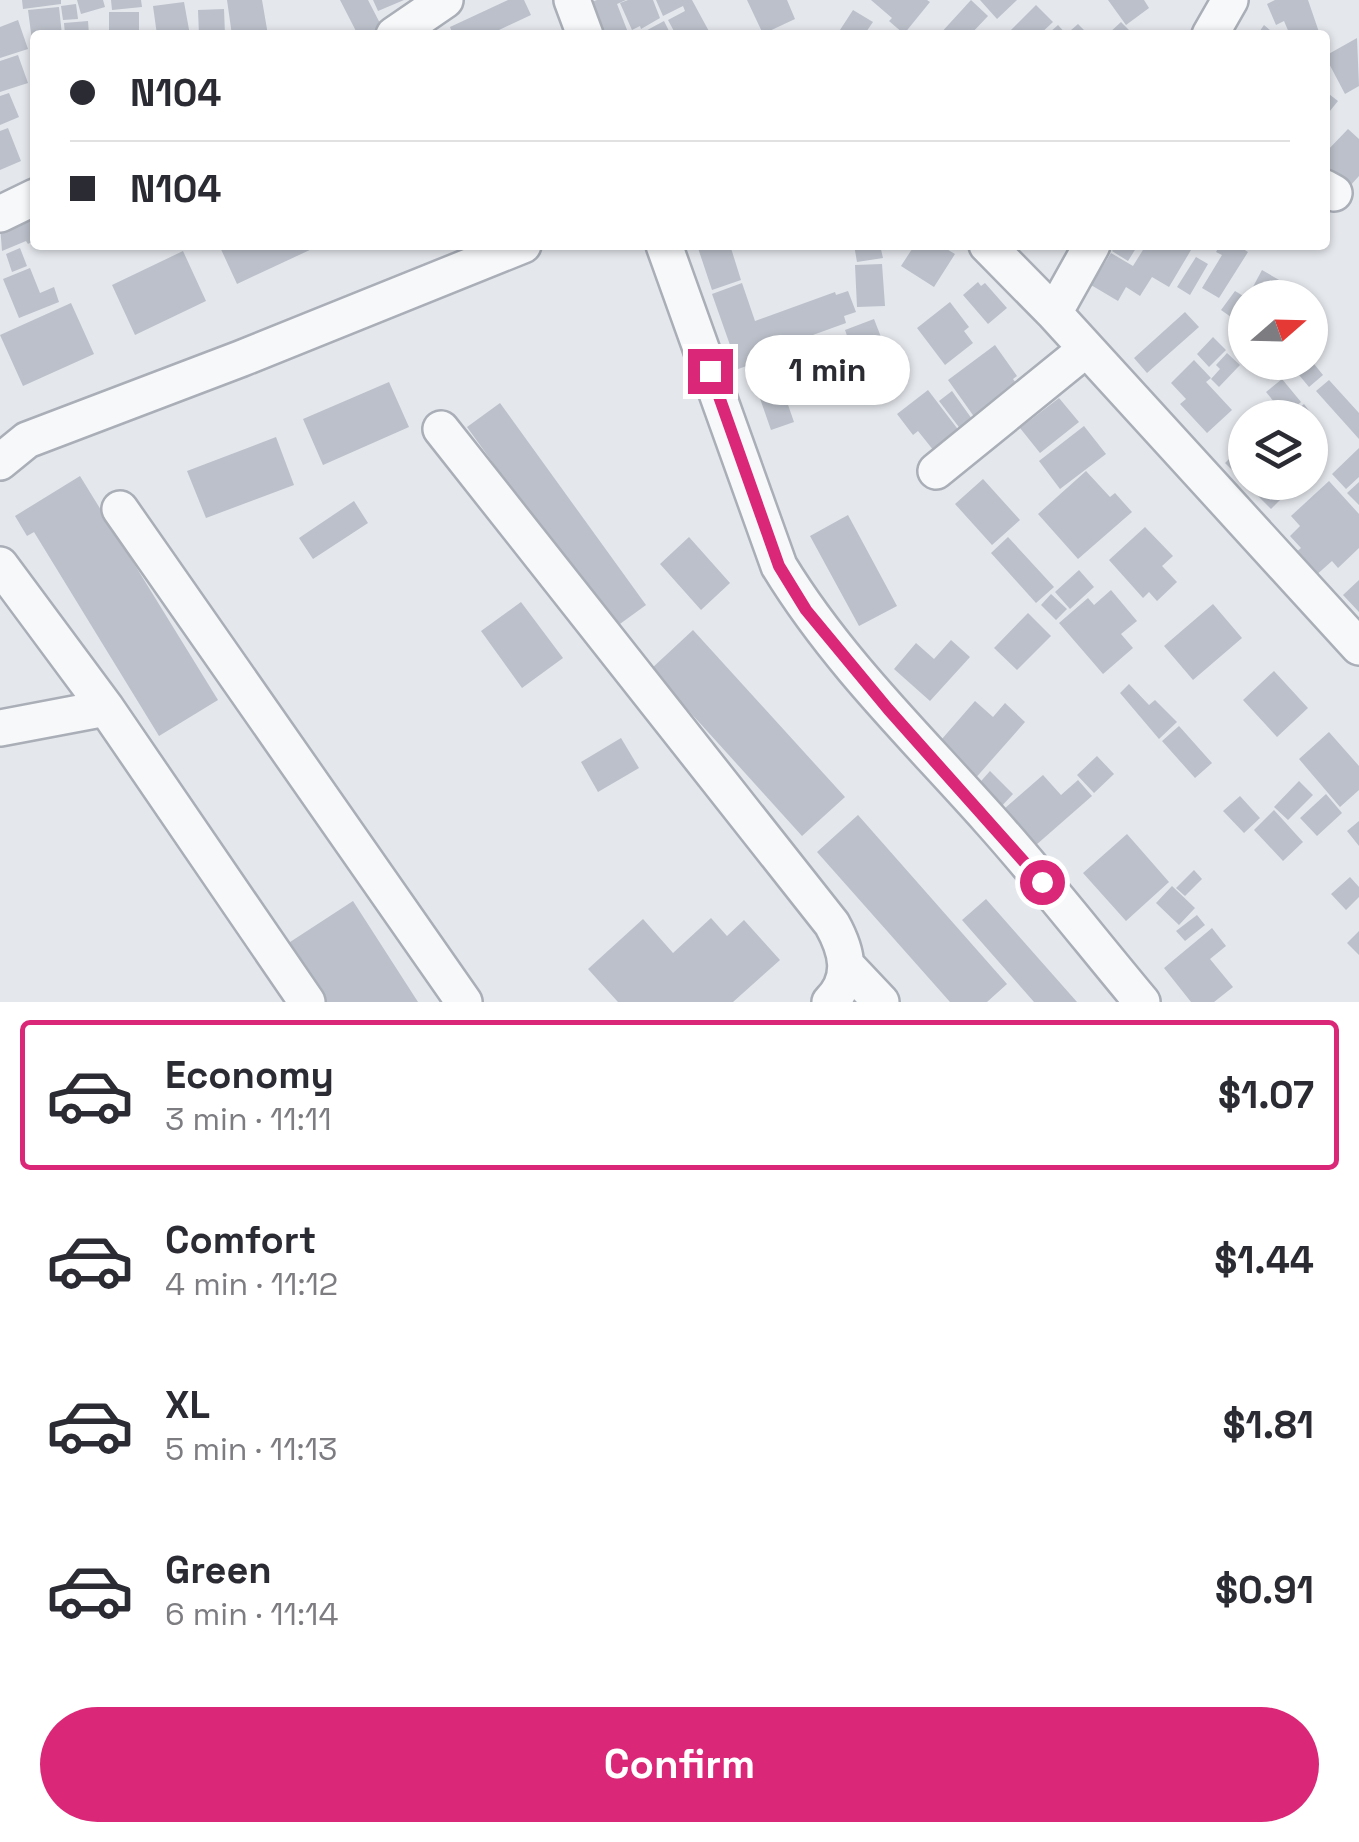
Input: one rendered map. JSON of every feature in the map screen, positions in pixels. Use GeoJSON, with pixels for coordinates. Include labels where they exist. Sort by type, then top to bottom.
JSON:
{"type":"FeatureCollection","features":[{"type":"Feature","properties":{"kind":"street"},"geometry":{"type":"LineString","coordinates":[[401,30],[445,0]]}},
{"type":"Feature","properties":{"kind":"street"},"geometry":{"type":"LineString","coordinates":[[572,0],[583,30]]}},
{"type":"Feature","properties":{"kind":"street"},"geometry":{"type":"LineString","coordinates":[[1213,30],[1230,0]]}},
{"type":"Feature","properties":{"kind":"street"},"geometry":{"type":"LineString","coordinates":[[0,214],[30,199]]}},
{"type":"Feature","properties":{"kind":"street"},"geometry":{"type":"LineString","coordinates":[[0,462],[27,440],[511,250]]}},
{"type":"Feature","properties":{"kind":"street"},"geometry":{"type":"LineString","coordinates":[[666,250],[779,566],[806,610],[888,709],[992,822],[1142,1002]]}},
{"type":"Feature","properties":{"kind":"street"},"geometry":{"type":"LineString","coordinates":[[992,250],[1359,646]]}},
{"type":"Feature","properties":{"kind":"street"},"geometry":{"type":"LineString","coordinates":[[1054,313],[1089,250]]}},
{"type":"Feature","properties":{"kind":"street"},"geometry":{"type":"LineString","coordinates":[[936,471],[1085,350]]}},
{"type":"Feature","properties":{"kind":"street"},"geometry":{"type":"LineString","coordinates":[[441,428],[832,924],[844,946],[847,966],[846,980],[830,1002]]}},
{"type":"Feature","properties":{"kind":"street"},"geometry":{"type":"LineString","coordinates":[[120,509],[464,1002]]}},
{"type":"Feature","properties":{"kind":"street"},"geometry":{"type":"LineString","coordinates":[[0,566],[106,708],[307,1002]]}},
{"type":"Feature","properties":{"kind":"street"},"geometry":{"type":"LineString","coordinates":[[0,728],[106,708]]}},
{"type":"Feature","properties":{"kind":"street"},"geometry":{"type":"LineString","coordinates":[[847,966],[881,1002]]}},
{"type":"Feature","properties":{"kind":"building"},"geometry":{"type":"Polygon","coordinates":[[[22,0],[61,0],[61,4],[23,9],[22,0]]]}},
{"type":"Feature","properties":{"kind":"building"},"geometry":{"type":"Polygon","coordinates":[[[77,0],[103,0],[105,7],[81,14],[77,0]]]}},
{"type":"Feature","properties":{"kind":"building"},"geometry":{"type":"Polygon","coordinates":[[[111,0],[141,0],[142,7],[112,10],[111,0]]]}},
{"type":"Feature","properties":{"kind":"building"},"geometry":{"type":"Polygon","coordinates":[[[227,0],[262,0],[267,30],[231,30],[227,0]]]}},
{"type":"Feature","properties":{"kind":"building"},"geometry":{"type":"Polygon","coordinates":[[[340,0],[368,0],[383,29],[355,30],[340,0]]]}},
{"type":"Feature","properties":{"kind":"building"},"geometry":{"type":"Polygon","coordinates":[[[373,0],[404,0],[378,11],[373,0]]]}},
{"type":"Feature","properties":{"kind":"building"},"geometry":{"type":"Polygon","coordinates":[[[508,0],[524,0],[531,15],[499,30],[450,27],[508,0]]]}},
{"type":"Feature","properties":{"kind":"building"},"geometry":{"type":"Polygon","coordinates":[[[626,0],[617,4],[627,30],[596,30],[586,4],[626,0]]]}},
{"type":"Feature","properties":{"kind":"building"},"geometry":{"type":"Polygon","coordinates":[[[653,0],[660,18],[632,30],[620,3],[653,0]]]}},
{"type":"Feature","properties":{"kind":"building"},"geometry":{"type":"Polygon","coordinates":[[[656,0],[692,0],[708,30],[673,30],[668,20],[685,11],[683,6],[663,16],[656,0]]]}},
{"type":"Feature","properties":{"kind":"building"},"geometry":{"type":"Polygon","coordinates":[[[747,0],[787,0],[795,19],[772,30],[761,30],[747,0]]]}},
{"type":"Feature","properties":{"kind":"building"},"geometry":{"type":"Polygon","coordinates":[[[871,0],[930,2],[907,30],[899,30],[889,21],[892,18],[871,0]]]}},
{"type":"Feature","properties":{"kind":"building"},"geometry":{"type":"Polygon","coordinates":[[[971,0],[988,16],[975,30],[944,30],[971,0]]]}},
{"type":"Feature","properties":{"kind":"building"},"geometry":{"type":"Polygon","coordinates":[[[980,0],[1017,0],[997,19],[980,0]]]}},
{"type":"Feature","properties":{"kind":"building"},"geometry":{"type":"Polygon","coordinates":[[[1108,0],[1144,0],[1149,8],[1126,25],[1108,0]]]}},
{"type":"Feature","properties":{"kind":"building"},"geometry":{"type":"Polygon","coordinates":[[[1275,0],[1308,0],[1318,30],[1288,30],[1284,21],[1276,25],[1267,4],[1275,0]]]}},
{"type":"Feature","properties":{"kind":"building"},"geometry":{"type":"Polygon","coordinates":[[[184,2],[189,30],[156,30],[153,6],[184,2]]]}},
{"type":"Feature","properties":{"kind":"building"},"geometry":{"type":"Polygon","coordinates":[[[76,4],[78,19],[63,20],[61,6],[76,4]]]}},
{"type":"Feature","properties":{"kind":"building"},"geometry":{"type":"Polygon","coordinates":[[[1036,5],[1053,22],[1044,30],[1011,30],[1036,5]]]}},
{"type":"Feature","properties":{"kind":"building"},"geometry":{"type":"Polygon","coordinates":[[[59,7],[61,30],[31,30],[28,10],[59,7]]]}},
{"type":"Feature","properties":{"kind":"building"},"geometry":{"type":"Polygon","coordinates":[[[224,9],[225,30],[199,30],[198,10],[224,9]]]}},
{"type":"Feature","properties":{"kind":"building"},"geometry":{"type":"Polygon","coordinates":[[[853,10],[873,22],[867,30],[840,30],[853,10]]]}},
{"type":"Feature","properties":{"kind":"building"},"geometry":{"type":"Polygon","coordinates":[[[109,12],[139,12],[139,30],[109,30],[109,12]]]}},
{"type":"Feature","properties":{"kind":"building"},"geometry":{"type":"Polygon","coordinates":[[[18,20],[28,49],[0,58],[0,27],[18,20]]]}},
{"type":"Feature","properties":{"kind":"building"},"geometry":{"type":"Polygon","coordinates":[[[88,21],[89,30],[65,30],[64,23],[88,21]]]}},
{"type":"Feature","properties":{"kind":"building"},"geometry":{"type":"Polygon","coordinates":[[[664,21],[668,30],[647,30],[664,21]]]}},
{"type":"Feature","properties":{"kind":"building"},"geometry":{"type":"Polygon","coordinates":[[[1121,22],[1129,30],[1112,30],[1121,22]]]}},
{"type":"Feature","properties":{"kind":"building"},"geometry":{"type":"Polygon","coordinates":[[[1357,38],[1359,86],[1345,94],[1330,66],[1330,53],[1357,38]]]}},
{"type":"Feature","properties":{"kind":"building"},"geometry":{"type":"Polygon","coordinates":[[[18,55],[28,83],[0,92],[0,61],[18,55]]]}},
{"type":"Feature","properties":{"kind":"building"},"geometry":{"type":"Polygon","coordinates":[[[9,93],[19,117],[0,125],[0,96],[9,93]]]}},
{"type":"Feature","properties":{"kind":"building"},"geometry":{"type":"Polygon","coordinates":[[[1330,95],[1338,101],[1330,111],[1330,95]]]}},
{"type":"Feature","properties":{"kind":"building"},"geometry":{"type":"Polygon","coordinates":[[[8,128],[21,161],[0,170],[0,131],[8,128]]]}},
{"type":"Feature","properties":{"kind":"building"},"geometry":{"type":"Polygon","coordinates":[[[1348,129],[1359,139],[1359,176],[1349,187],[1330,169],[1330,148],[1348,129]]]}},
{"type":"Feature","properties":{"kind":"building"},"geometry":{"type":"Polygon","coordinates":[[[30,207],[30,243],[2,251],[0,225],[30,207]]]}},
{"type":"Feature","properties":{"kind":"building"},"geometry":{"type":"Polygon","coordinates":[[[20,248],[27,266],[12,272],[6,254],[20,248]]]}},
{"type":"Feature","properties":{"kind":"building"},"geometry":{"type":"Polygon","coordinates":[[[221,250],[310,250],[237,284],[221,250]]]}},
{"type":"Feature","properties":{"kind":"building"},"geometry":{"type":"Polygon","coordinates":[[[699,250],[732,250],[741,280],[712,290],[699,250]]]}},
{"type":"Feature","properties":{"kind":"building"},"geometry":{"type":"Polygon","coordinates":[[[855,250],[881,250],[883,258],[857,262],[855,250]]]}},
{"type":"Feature","properties":{"kind":"building"},"geometry":{"type":"Polygon","coordinates":[[[911,250],[948,250],[955,254],[934,287],[901,266],[911,250]]]}},
{"type":"Feature","properties":{"kind":"building"},"geometry":{"type":"Polygon","coordinates":[[[1113,250],[1135,250],[1128,261],[1113,250]]]}},
{"type":"Feature","properties":{"kind":"building"},"geometry":{"type":"Polygon","coordinates":[[[1143,250],[1191,250],[1169,287],[1152,277],[1140,296],[1126,287],[1118,301],[1091,285],[1111,253],[1133,266],[1143,250]]]}},
{"type":"Feature","properties":{"kind":"building"},"geometry":{"type":"Polygon","coordinates":[[[1217,250],[1248,252],[1219,298],[1202,288],[1222,255],[1217,250]]]}},
{"type":"Feature","properties":{"kind":"building"},"geometry":{"type":"Polygon","coordinates":[[[183,251],[206,301],[135,335],[112,285],[183,251]]]}},
{"type":"Feature","properties":{"kind":"building"},"geometry":{"type":"Polygon","coordinates":[[[1196,257],[1208,264],[1190,295],[1177,287],[1196,257]]]}},
{"type":"Feature","properties":{"kind":"building"},"geometry":{"type":"Polygon","coordinates":[[[882,264],[885,306],[857,307],[855,265],[882,264]]]}},
{"type":"Feature","properties":{"kind":"building"},"geometry":{"type":"Polygon","coordinates":[[[30,268],[40,293],[54,287],[59,302],[19,318],[3,279],[30,268]]]}},
{"type":"Feature","properties":{"kind":"building"},"geometry":{"type":"Polygon","coordinates":[[[1262,270],[1279,280],[1257,280],[1262,270]]]}},
{"type":"Feature","properties":{"kind":"building"},"geometry":{"type":"Polygon","coordinates":[[[978,282],[981,286],[985,283],[1007,308],[988,324],[963,295],[978,282]]]}},
{"type":"Feature","properties":{"kind":"building"},"geometry":{"type":"Polygon","coordinates":[[[742,283],[755,321],[835,292],[836,295],[848,291],[856,312],[844,316],[846,323],[766,352],[769,358],[727,373],[719,349],[730,345],[712,294],[742,283]]]}},
{"type":"Feature","properties":{"kind":"building"},"geometry":{"type":"Polygon","coordinates":[[[950,302],[969,327],[964,331],[973,343],[945,365],[917,328],[950,302]]]}},
{"type":"Feature","properties":{"kind":"building"},"geometry":{"type":"Polygon","coordinates":[[[71,303],[94,354],[23,386],[0,335],[71,303]]]}},
{"type":"Feature","properties":{"kind":"building"},"geometry":{"type":"Polygon","coordinates":[[[1185,312],[1199,327],[1147,373],[1134,358],[1185,312]]]}},
{"type":"Feature","properties":{"kind":"building"},"geometry":{"type":"Polygon","coordinates":[[[874,319],[881,337],[851,347],[845,330],[874,319]]]}},
{"type":"Feature","properties":{"kind":"building"},"geometry":{"type":"Polygon","coordinates":[[[1213,337],[1226,350],[1209,367],[1197,354],[1213,337]]]}},
{"type":"Feature","properties":{"kind":"building"},"geometry":{"type":"Polygon","coordinates":[[[995,345],[1017,376],[1013,379],[1023,393],[980,425],[948,380],[995,345]]]}},
{"type":"Feature","properties":{"kind":"building"},"geometry":{"type":"Polygon","coordinates":[[[1228,354],[1228,378],[1219,387],[1211,379],[1220,369],[1216,365],[1228,354]]]}},
{"type":"Feature","properties":{"kind":"building"},"geometry":{"type":"Polygon","coordinates":[[[1194,360],[1211,378],[1206,382],[1228,406],[1228,414],[1207,433],[1180,404],[1186,399],[1171,383],[1194,360]]]}},
{"type":"Feature","properties":{"kind":"building"},"geometry":{"type":"Polygon","coordinates":[[[778,376],[794,422],[771,430],[755,384],[778,376]]]}},
{"type":"Feature","properties":{"kind":"building"},"geometry":{"type":"Polygon","coordinates":[[[1283,380],[1299,400],[1273,400],[1266,392],[1283,380]]]}},
{"type":"Feature","properties":{"kind":"building"},"geometry":{"type":"Polygon","coordinates":[[[1329,380],[1359,413],[1359,439],[1328,400],[1316,391],[1329,380]]]}},
{"type":"Feature","properties":{"kind":"building"},"geometry":{"type":"Polygon","coordinates":[[[389,382],[409,427],[323,465],[303,419],[389,382]]]}},
{"type":"Feature","properties":{"kind":"building"},"geometry":{"type":"Polygon","coordinates":[[[928,390],[963,436],[938,456],[918,431],[913,435],[897,414],[928,390]]]}},
{"type":"Feature","properties":{"kind":"building"},"geometry":{"type":"Polygon","coordinates":[[[952,391],[977,426],[965,435],[939,401],[952,391]]]}},
{"type":"Feature","properties":{"kind":"building"},"geometry":{"type":"Polygon","coordinates":[[[1059,398],[1079,422],[1040,453],[1020,428],[1059,398]]]}},
{"type":"Feature","properties":{"kind":"building"},"geometry":{"type":"Polygon","coordinates":[[[500,403],[646,605],[613,629],[467,427],[500,403]]]}},
{"type":"Feature","properties":{"kind":"building"},"geometry":{"type":"Polygon","coordinates":[[[1084,426],[1106,454],[1060,489],[1039,461],[1084,426]]]}},
{"type":"Feature","properties":{"kind":"building"},"geometry":{"type":"Polygon","coordinates":[[[276,437],[294,485],[206,518],[187,471],[276,437]]]}},
{"type":"Feature","properties":{"kind":"building"},"geometry":{"type":"Polygon","coordinates":[[[1359,448],[1359,477],[1346,489],[1332,474],[1359,448]]]}},
{"type":"Feature","properties":{"kind":"building"},"geometry":{"type":"Polygon","coordinates":[[[1086,471],[1110,497],[1115,493],[1132,512],[1078,559],[1038,514],[1086,471]]]}},
{"type":"Feature","properties":{"kind":"building"},"geometry":{"type":"Polygon","coordinates":[[[80,476],[218,700],[159,736],[34,532],[27,536],[15,516],[80,476]]]}},
{"type":"Feature","properties":{"kind":"building"},"geometry":{"type":"Polygon","coordinates":[[[983,479],[1020,520],[992,545],[955,504],[983,479]]]}},
{"type":"Feature","properties":{"kind":"building"},"geometry":{"type":"Polygon","coordinates":[[[1328,482],[1359,514],[1359,548],[1338,568],[1332,561],[1314,577],[1293,555],[1301,548],[1290,536],[1300,526],[1291,516],[1308,500],[1328,500],[1328,482]]]}},
{"type":"Feature","properties":{"kind":"building"},"geometry":{"type":"Polygon","coordinates":[[[1359,482],[1359,505],[1347,493],[1359,482]]]}},
{"type":"Feature","properties":{"kind":"building"},"geometry":{"type":"Polygon","coordinates":[[[1262,500],[1280,500],[1271,509],[1262,500]]]}},
{"type":"Feature","properties":{"kind":"building"},"geometry":{"type":"Polygon","coordinates":[[[354,501],[368,523],[313,559],[299,538],[354,501]]]}},
{"type":"Feature","properties":{"kind":"building"},"geometry":{"type":"Polygon","coordinates":[[[848,515],[897,606],[859,626],[810,536],[848,515]]]}},
{"type":"Feature","properties":{"kind":"building"},"geometry":{"type":"Polygon","coordinates":[[[1145,527],[1173,556],[1162,566],[1177,582],[1157,601],[1149,592],[1143,598],[1109,560],[1145,527]]]}},
{"type":"Feature","properties":{"kind":"building"},"geometry":{"type":"Polygon","coordinates":[[[689,537],[730,583],[701,610],[660,564],[689,537]]]}},
{"type":"Feature","properties":{"kind":"building"},"geometry":{"type":"Polygon","coordinates":[[[1008,537],[1054,587],[1036,603],[991,553],[1008,537]]]}},
{"type":"Feature","properties":{"kind":"building"},"geometry":{"type":"Polygon","coordinates":[[[1079,570],[1094,587],[1070,609],[1055,592],[1079,570]]]}},
{"type":"Feature","properties":{"kind":"building"},"geometry":{"type":"Polygon","coordinates":[[[1359,580],[1359,612],[1343,595],[1359,580]]]}},
{"type":"Feature","properties":{"kind":"building"},"geometry":{"type":"Polygon","coordinates":[[[1111,590],[1137,621],[1121,634],[1133,648],[1103,674],[1059,623],[1088,598],[1094,605],[1111,590]]]}},
{"type":"Feature","properties":{"kind":"building"},"geometry":{"type":"Polygon","coordinates":[[[1051,594],[1067,609],[1056,620],[1041,605],[1051,594]]]}},
{"type":"Feature","properties":{"kind":"building"},"geometry":{"type":"Polygon","coordinates":[[[521,602],[563,658],[522,688],[481,631],[521,602]]]}},
{"type":"Feature","properties":{"kind":"building"},"geometry":{"type":"Polygon","coordinates":[[[1213,604],[1242,638],[1193,680],[1164,646],[1213,604]]]}},
{"type":"Feature","properties":{"kind":"building"},"geometry":{"type":"Polygon","coordinates":[[[1028,613],[1051,636],[1017,670],[994,648],[1028,613]]]}},
{"type":"Feature","properties":{"kind":"building"},"geometry":{"type":"Polygon","coordinates":[[[693,630],[845,797],[802,836],[651,669],[693,630]]]}},
{"type":"Feature","properties":{"kind":"building"},"geometry":{"type":"Polygon","coordinates":[[[951,640],[970,657],[930,701],[894,669],[916,643],[934,659],[951,640]]]}},
{"type":"Feature","properties":{"kind":"building"},"geometry":{"type":"Polygon","coordinates":[[[1274,671],[1308,708],[1277,737],[1243,700],[1274,671]]]}},
{"type":"Feature","properties":{"kind":"building"},"geometry":{"type":"Polygon","coordinates":[[[1129,684],[1149,705],[1155,700],[1177,722],[1159,739],[1120,693],[1129,684]]]}},
{"type":"Feature","properties":{"kind":"building"},"geometry":{"type":"Polygon","coordinates":[[[975,701],[993,717],[1005,703],[1025,722],[973,781],[935,747],[975,701]]]}},
{"type":"Feature","properties":{"kind":"building"},"geometry":{"type":"Polygon","coordinates":[[[1179,726],[1212,763],[1195,778],[1162,741],[1179,726]]]}},
{"type":"Feature","properties":{"kind":"building"},"geometry":{"type":"Polygon","coordinates":[[[1329,732],[1359,766],[1359,790],[1340,807],[1299,759],[1329,732]]]}},
{"type":"Feature","properties":{"kind":"building"},"geometry":{"type":"Polygon","coordinates":[[[621,738],[639,768],[598,792],[581,762],[621,738]]]}},
{"type":"Feature","properties":{"kind":"building"},"geometry":{"type":"Polygon","coordinates":[[[1097,756],[1114,774],[1094,793],[1077,775],[1097,756]]]}},
{"type":"Feature","properties":{"kind":"building"},"geometry":{"type":"Polygon","coordinates":[[[990,771],[1013,794],[998,810],[975,788],[990,771]]]}},
{"type":"Feature","properties":{"kind":"building"},"geometry":{"type":"Polygon","coordinates":[[[1043,775],[1061,795],[1078,780],[1092,796],[1036,845],[1004,809],[1043,775]]]}},
{"type":"Feature","properties":{"kind":"building"},"geometry":{"type":"Polygon","coordinates":[[[1299,781],[1313,795],[1288,820],[1274,807],[1299,781]]]}},
{"type":"Feature","properties":{"kind":"building"},"geometry":{"type":"Polygon","coordinates":[[[1326,794],[1342,813],[1317,836],[1300,818],[1326,794]]]}},
{"type":"Feature","properties":{"kind":"building"},"geometry":{"type":"Polygon","coordinates":[[[1240,796],[1260,818],[1244,833],[1223,811],[1240,796]]]}},
{"type":"Feature","properties":{"kind":"building"},"geometry":{"type":"Polygon","coordinates":[[[1274,810],[1303,842],[1283,861],[1254,830],[1274,810]]]}},
{"type":"Feature","properties":{"kind":"building"},"geometry":{"type":"Polygon","coordinates":[[[858,815],[1007,984],[987,1002],[950,1002],[817,852],[858,815]]]}},
{"type":"Feature","properties":{"kind":"building"},"geometry":{"type":"Polygon","coordinates":[[[1359,821],[1359,846],[1347,831],[1359,821]]]}},
{"type":"Feature","properties":{"kind":"building"},"geometry":{"type":"Polygon","coordinates":[[[1127,834],[1169,882],[1126,921],[1083,873],[1127,834]]]}},
{"type":"Feature","properties":{"kind":"building"},"geometry":{"type":"Polygon","coordinates":[[[1194,870],[1202,879],[1185,896],[1176,888],[1194,870]]]}},
{"type":"Feature","properties":{"kind":"building"},"geometry":{"type":"Polygon","coordinates":[[[1350,877],[1359,887],[1359,897],[1346,910],[1331,894],[1350,877]]]}},
{"type":"Feature","properties":{"kind":"building"},"geometry":{"type":"Polygon","coordinates":[[[1172,886],[1195,908],[1179,925],[1156,903],[1172,886]]]}},
{"type":"Feature","properties":{"kind":"building"},"geometry":{"type":"Polygon","coordinates":[[[986,899],[1077,1002],[1034,1002],[962,920],[986,899]]]}},
{"type":"Feature","properties":{"kind":"building"},"geometry":{"type":"Polygon","coordinates":[[[353,901],[418,1002],[325,1002],[287,944],[353,901]]]}},
{"type":"Feature","properties":{"kind":"building"},"geometry":{"type":"Polygon","coordinates":[[[1197,915],[1205,925],[1185,941],[1176,931],[1197,915]]]}},
{"type":"Feature","properties":{"kind":"building"},"geometry":{"type":"Polygon","coordinates":[[[711,918],[727,936],[744,920],[780,960],[733,1002],[618,1002],[588,969],[643,919],[673,953],[711,918]]]}},
{"type":"Feature","properties":{"kind":"building"},"geometry":{"type":"Polygon","coordinates":[[[1212,928],[1226,946],[1210,959],[1233,987],[1214,1002],[1191,1002],[1164,968],[1212,928]]]}},
{"type":"Feature","properties":{"kind":"building"},"geometry":{"type":"Polygon","coordinates":[[[1359,931],[1359,955],[1347,943],[1359,931]]]}},
{"type":"Feature","properties":{"kind":"route"},"geometry":{"type":"LineString","coordinates":[[710,371],[779,566],[806,610],[1042,882]]}}]}
